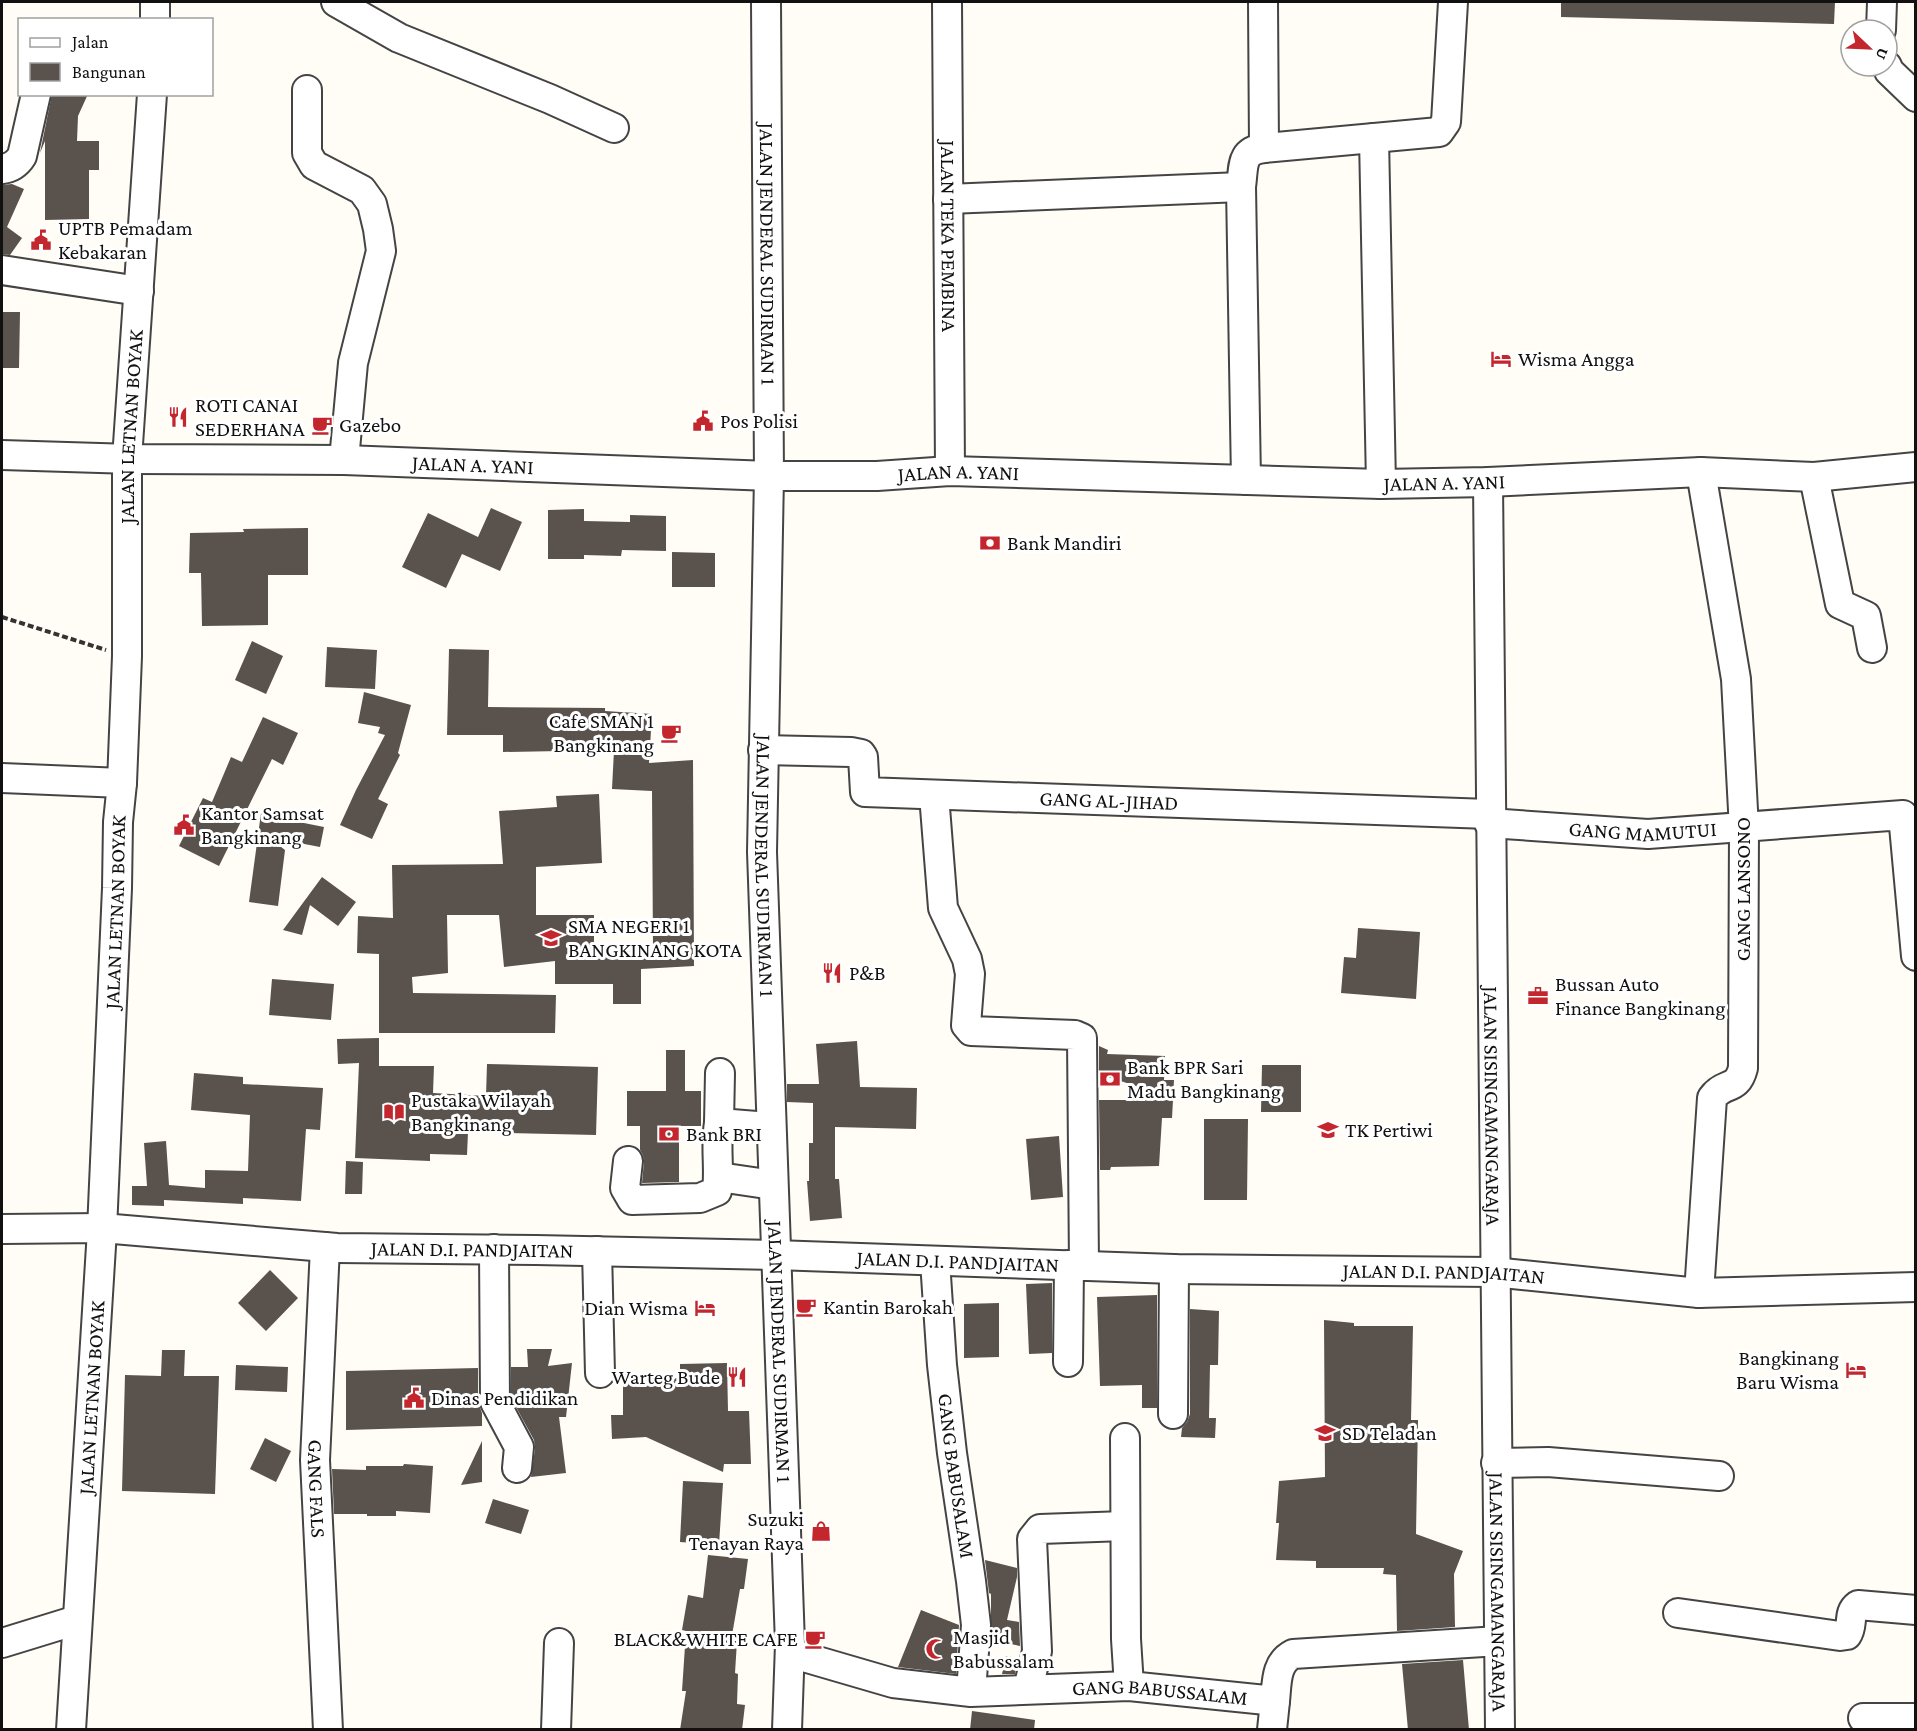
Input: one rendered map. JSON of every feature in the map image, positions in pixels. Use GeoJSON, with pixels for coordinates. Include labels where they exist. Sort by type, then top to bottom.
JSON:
{"type":"FeatureCollection","features":[{"type":"Feature","properties":{"kind":"street"},"geometry":{"type":"LineString","coordinates":[[155,2],[155,18]]}},
{"type":"Feature","properties":{"kind":"street","name":"JALAN JENDERAL SUDIRMAN 1"},"geometry":{"type":"LineString","coordinates":[[766,2],[768,476],[762,852],[790,1653],[787,1730]]}},
{"type":"Feature","properties":{"kind":"street","name":"JALAN TEKA PEMBINA"},"geometry":{"type":"LineString","coordinates":[[947,2],[951,471]]}},
{"type":"Feature","properties":{"kind":"street"},"geometry":{"type":"LineString","coordinates":[[1263,2],[1264,148]]}},
{"type":"Feature","properties":{"kind":"street"},"geometry":{"type":"LineString","coordinates":[[1246,480],[1241,187],[1246,155],[1252,150],[1264,148],[1439,132],[1446,122],[1453,2]]}},
{"type":"Feature","properties":{"kind":"street"},"geometry":{"type":"LineString","coordinates":[[1881,18],[1882,2]]}},
{"type":"Feature","properties":{"kind":"street"},"geometry":{"type":"LineString","coordinates":[[346,5],[399,38],[550,99],[614,128]]}},
{"type":"Feature","properties":{"kind":"street"},"geometry":{"type":"LineString","coordinates":[[1896,78],[1916,97]]}},
{"type":"Feature","properties":{"kind":"street"},"geometry":{"type":"LineString","coordinates":[[307,90],[307,153],[314,165],[362,190],[372,204],[381,251],[353,363],[344,460]]}},
{"type":"Feature","properties":{"kind":"street"},"geometry":{"type":"LineString","coordinates":[[2,169],[10,168],[22,156],[36,96]]}},
{"type":"Feature","properties":{"kind":"street","name":"JALAN LETNAN BOYAK"},"geometry":{"type":"LineString","coordinates":[[71,1730],[102,1228],[118,822],[122,783],[127,656],[127,459],[152,96]]}},
{"type":"Feature","properties":{"kind":"street"},"geometry":{"type":"LineString","coordinates":[[1374,138],[1381,484]]}},
{"type":"Feature","properties":{"kind":"street"},"geometry":{"type":"LineString","coordinates":[[948,199],[1241,187]]}},
{"type":"Feature","properties":{"kind":"street"},"geometry":{"type":"LineString","coordinates":[[2,270],[139,291]]}},
{"type":"Feature","properties":{"kind":"street","name":"JALAN A. YANI"},"geometry":{"type":"LineString","coordinates":[[2,455],[127,459],[344,460],[768,476],[877,476],[951,471],[1381,484],[1488,482],[1701,472],[1814,477],[1916,467]]}},
{"type":"Feature","properties":{"kind":"street","name":"GANG LANSONO"},"geometry":{"type":"LineString","coordinates":[[1699,1293],[1712,1098],[1717,1092],[1735,1084],[1740,1079],[1743,1068],[1744,829],[1736,679],[1701,472]]}},
{"type":"Feature","properties":{"kind":"street"},"geometry":{"type":"LineString","coordinates":[[1814,477],[1840,604],[1866,616],[1872,648]]}},
{"type":"Feature","properties":{"kind":"street","name":"JALAN SISINGAMANGARAJA"},"geometry":{"type":"LineString","coordinates":[[1488,482],[1493,1272],[1500,1730]]}},
{"type":"Feature","properties":{"kind":"street","name":"GANG AL-JIHAD"},"geometry":{"type":"LineString","coordinates":[[764,750],[861,754],[865,792],[1489,818]]}},
{"type":"Feature","properties":{"kind":"street"},"geometry":{"type":"LineString","coordinates":[[2,778],[122,783]]}},
{"type":"Feature","properties":{"kind":"street"},"geometry":{"type":"LineString","coordinates":[[934,795],[943,908],[967,959],[970,974],[966,1025],[968,1029],[971,1031],[1075,1035],[1082,1038],[1076,1265],[1068,1362]]}},
{"type":"Feature","properties":{"kind":"street","name":"GANG MAMUTUI"},"geometry":{"type":"LineString","coordinates":[[1489,818],[1648,834],[1909,816],[1916,956]]}},
{"type":"Feature","properties":{"kind":"street"},"geometry":{"type":"LineString","coordinates":[[628,1161],[625,1188],[632,1200],[700,1198],[717,1191],[720,1073]]}},
{"type":"Feature","properties":{"kind":"street"},"geometry":{"type":"LineString","coordinates":[[719,1124],[771,1127]]}},
{"type":"Feature","properties":{"kind":"street"},"geometry":{"type":"LineString","coordinates":[[719,1177],[773,1185]]}},
{"type":"Feature","properties":{"kind":"street","name":"JALAN D.I. PANDJAITAN"},"geometry":{"type":"LineString","coordinates":[[2,1229],[102,1228],[325,1247],[775,1255],[1174,1269],[1493,1272],[1699,1293],[1916,1287]]}},
{"type":"Feature","properties":{"kind":"street","name":"GANG FALS"},"geometry":{"type":"LineString","coordinates":[[325,1247],[315,1460],[328,1730]]}},
{"type":"Feature","properties":{"kind":"street"},"geometry":{"type":"LineString","coordinates":[[494,1249],[495,1402],[519,1447],[517,1468]]}},
{"type":"Feature","properties":{"kind":"street"},"geometry":{"type":"LineString","coordinates":[[597,1251],[600,1372]]}},
{"type":"Feature","properties":{"kind":"street","name":"GANG BABUSALAM"},"geometry":{"type":"LineString","coordinates":[[935,1261],[943,1376],[976,1625],[971,1691]]}},
{"type":"Feature","properties":{"kind":"street"},"geometry":{"type":"LineString","coordinates":[[1173,1414],[1174,1269]]}},
{"type":"Feature","properties":{"kind":"street"},"geometry":{"type":"LineString","coordinates":[[1125,1438],[1126,1639],[1129,1686]]}},
{"type":"Feature","properties":{"kind":"street"},"geometry":{"type":"LineString","coordinates":[[1496,1463],[1548,1462],[1719,1476]]}},
{"type":"Feature","properties":{"kind":"street"},"geometry":{"type":"LineString","coordinates":[[1028,1689],[1037,1651],[1032,1539],[1040,1529],[1125,1526]]}},
{"type":"Feature","properties":{"kind":"street"},"geometry":{"type":"LineString","coordinates":[[1678,1613],[1840,1636],[1850,1632],[1850,1616],[1858,1605],[1916,1610]]}},
{"type":"Feature","properties":{"kind":"street"},"geometry":{"type":"LineString","coordinates":[[2,1643],[77,1620]]}},
{"type":"Feature","properties":{"kind":"street","name":"GANG BABUSSALAM"},"geometry":{"type":"LineString","coordinates":[[790,1653],[893,1683],[971,1691],[1129,1686],[1275,1701],[1277,1676],[1281,1665],[1286,1657],[1293,1654],[1499,1641]]}},
{"type":"Feature","properties":{"kind":"street"},"geometry":{"type":"LineString","coordinates":[[556,1730],[559,1643]]}},
{"type":"Feature","properties":{"kind":"street"},"geometry":{"type":"LineString","coordinates":[[1272,1730],[1275,1701]]}},
{"type":"Feature","properties":{"kind":"street"},"geometry":{"type":"LineString","coordinates":[[1863,1718],[1916,1718]]}},
{"type":"Feature","properties":{"kind":"path"},"geometry":{"type":"LineString","coordinates":[[2,617],[127,656]]}},
{"type":"Feature","properties":{"kind":"building"},"geometry":{"type":"Polygon","coordinates":[[[1561,2],[1835,2],[1834,24],[1561,17],[1561,2]]]}},
{"type":"Feature","properties":{"kind":"building"},"geometry":{"type":"Polygon","coordinates":[[[52,96],[87,96],[78,116],[77,141],[99,141],[99,170],[89,170],[89,219],[45,220],[45,141],[40,153],[52,96]]]}},
{"type":"Feature","properties":{"kind":"building"},"geometry":{"type":"Polygon","coordinates":[[[12,184],[24,189],[7,227],[22,238],[10,255],[2,254],[2,185],[12,184]]]}},
{"type":"Feature","properties":{"kind":"building"},"geometry":{"type":"Polygon","coordinates":[[[2,312],[20,312],[19,368],[2,368],[2,312]]]}},
{"type":"Feature","properties":{"kind":"building"},"geometry":{"type":"Polygon","coordinates":[[[491,508],[522,522],[500,571],[462,554],[446,588],[402,567],[428,513],[478,537],[491,508]]]}},
{"type":"Feature","properties":{"kind":"building"},"geometry":{"type":"Polygon","coordinates":[[[584,509],[584,521],[630,522],[630,515],[666,516],[666,551],[622,550],[621,556],[584,555],[584,559],[548,559],[548,510],[584,509]]]}},
{"type":"Feature","properties":{"kind":"building"},"geometry":{"type":"Polygon","coordinates":[[[308,528],[308,575],[268,575],[268,625],[202,626],[201,573],[189,573],[190,533],[308,528]]]}},
{"type":"Feature","properties":{"kind":"building"},"geometry":{"type":"Polygon","coordinates":[[[672,552],[715,553],[715,587],[672,587],[672,552]]]}},
{"type":"Feature","properties":{"kind":"building"},"geometry":{"type":"Polygon","coordinates":[[[252,641],[283,656],[266,694],[235,680],[252,641]]]}},
{"type":"Feature","properties":{"kind":"building"},"geometry":{"type":"Polygon","coordinates":[[[327,647],[377,650],[375,689],[325,687],[327,647]]]}},
{"type":"Feature","properties":{"kind":"building"},"geometry":{"type":"Polygon","coordinates":[[[449,649],[489,650],[488,707],[605,708],[605,711],[652,714],[649,763],[693,760],[694,966],[641,969],[641,1004],[613,1004],[613,984],[555,984],[555,961],[504,967],[499,915],[447,915],[448,973],[412,977],[413,993],[556,995],[555,1033],[379,1033],[379,954],[357,953],[358,916],[393,918],[392,865],[503,864],[499,811],[557,807],[556,796],[599,794],[602,863],[536,867],[536,915],[594,915],[594,952],[653,951],[652,791],[612,789],[614,750],[503,752],[503,735],[447,735],[449,649]]]}},
{"type":"Feature","properties":{"kind":"building"},"geometry":{"type":"Polygon","coordinates":[[[364,692],[411,705],[398,753],[400,755],[378,799],[388,804],[372,839],[340,825],[385,735],[378,733],[380,727],[358,723],[364,692]]]}},
{"type":"Feature","properties":{"kind":"building"},"geometry":{"type":"Polygon","coordinates":[[[263,717],[298,733],[283,765],[272,759],[219,866],[179,846],[203,798],[212,802],[231,757],[242,762],[263,717]]]}},
{"type":"Feature","properties":{"kind":"building"},"geometry":{"type":"Polygon","coordinates":[[[261,813],[289,817],[289,820],[324,827],[320,847],[268,837],[285,850],[278,906],[249,902],[261,813]]]}},
{"type":"Feature","properties":{"kind":"building"},"geometry":{"type":"Polygon","coordinates":[[[322,877],[356,902],[338,926],[310,905],[302,935],[283,930],[322,877]]]}},
{"type":"Feature","properties":{"kind":"building"},"geometry":{"type":"Polygon","coordinates":[[[1358,928],[1420,932],[1416,999],[1341,993],[1344,957],[1356,958],[1358,928]]]}},
{"type":"Feature","properties":{"kind":"building"},"geometry":{"type":"Polygon","coordinates":[[[272,979],[334,984],[331,1020],[269,1015],[272,979]]]}},
{"type":"Feature","properties":{"kind":"building"},"geometry":{"type":"Polygon","coordinates":[[[379,1038],[379,1066],[434,1066],[433,1093],[486,1096],[487,1064],[598,1067],[596,1135],[468,1132],[467,1155],[430,1154],[430,1161],[355,1158],[359,1063],[338,1064],[337,1039],[379,1038]]]}},
{"type":"Feature","properties":{"kind":"building"},"geometry":{"type":"Polygon","coordinates":[[[857,1041],[860,1087],[917,1088],[916,1129],[835,1127],[835,1179],[839,1179],[842,1218],[810,1221],[807,1181],[809,1181],[809,1143],[813,1143],[813,1103],[787,1102],[787,1084],[819,1084],[816,1044],[857,1041]]]}},
{"type":"Feature","properties":{"kind":"building"},"geometry":{"type":"Polygon","coordinates":[[[1099,1046],[1108,1050],[1107,1054],[1165,1056],[1164,1080],[1174,1080],[1173,1098],[1099,1074],[1099,1046]]]}},
{"type":"Feature","properties":{"kind":"building"},"geometry":{"type":"Polygon","coordinates":[[[666,1050],[685,1050],[685,1091],[701,1091],[701,1126],[679,1126],[679,1182],[642,1183],[644,1162],[640,1150],[640,1126],[627,1126],[627,1091],[666,1091],[666,1050]]]}},
{"type":"Feature","properties":{"kind":"building"},"geometry":{"type":"Polygon","coordinates":[[[1262,1065],[1301,1065],[1301,1112],[1261,1112],[1262,1065]]]}},
{"type":"Feature","properties":{"kind":"building"},"geometry":{"type":"Polygon","coordinates":[[[194,1073],[243,1077],[243,1084],[323,1088],[320,1130],[306,1129],[301,1201],[243,1198],[243,1204],[164,1200],[164,1206],[132,1205],[132,1186],[147,1186],[144,1143],[166,1141],[169,1185],[205,1188],[205,1170],[248,1171],[250,1115],[191,1110],[194,1073]]]}},
{"type":"Feature","properties":{"kind":"building"},"geometry":{"type":"Polygon","coordinates":[[[1099,1100],[1173,1100],[1172,1118],[1162,1118],[1159,1166],[1111,1167],[1110,1170],[1100,1170],[1099,1100]]]}},
{"type":"Feature","properties":{"kind":"building"},"geometry":{"type":"Polygon","coordinates":[[[1204,1119],[1248,1119],[1247,1200],[1204,1200],[1204,1119]]]}},
{"type":"Feature","properties":{"kind":"building"},"geometry":{"type":"Polygon","coordinates":[[[1059,1136],[1063,1197],[1031,1200],[1026,1139],[1059,1136]]]}},
{"type":"Feature","properties":{"kind":"building"},"geometry":{"type":"Polygon","coordinates":[[[346,1161],[363,1162],[362,1194],[345,1194],[346,1161]]]}},
{"type":"Feature","properties":{"kind":"building"},"geometry":{"type":"Polygon","coordinates":[[[270,1270],[298,1298],[266,1331],[238,1303],[270,1270]]]}},
{"type":"Feature","properties":{"kind":"building"},"geometry":{"type":"Polygon","coordinates":[[[1052,1283],[1052,1353],[1029,1354],[1026,1284],[1052,1283]]]}},
{"type":"Feature","properties":{"kind":"building"},"geometry":{"type":"Polygon","coordinates":[[[1157,1295],[1157,1408],[1142,1408],[1142,1385],[1100,1386],[1097,1297],[1157,1295]]]}},
{"type":"Feature","properties":{"kind":"building"},"geometry":{"type":"Polygon","coordinates":[[[999,1303],[999,1357],[964,1358],[964,1304],[999,1303]]]}},
{"type":"Feature","properties":{"kind":"building"},"geometry":{"type":"Polygon","coordinates":[[[1190,1309],[1219,1311],[1218,1365],[1210,1365],[1209,1418],[1216,1418],[1215,1438],[1181,1437],[1182,1428],[1190,1414],[1190,1309]]]}},
{"type":"Feature","properties":{"kind":"building"},"geometry":{"type":"Polygon","coordinates":[[[1324,1320],[1354,1323],[1354,1326],[1413,1326],[1411,1420],[1418,1420],[1416,1534],[1463,1551],[1454,1574],[1455,1627],[1397,1631],[1396,1575],[1383,1574],[1384,1568],[1316,1568],[1316,1561],[1276,1560],[1279,1481],[1325,1477],[1324,1320]]]}},
{"type":"Feature","properties":{"kind":"building"},"geometry":{"type":"Polygon","coordinates":[[[527,1349],[552,1349],[548,1366],[572,1363],[566,1417],[559,1417],[566,1473],[531,1477],[534,1440],[511,1398],[511,1367],[528,1367],[527,1349]]]}},
{"type":"Feature","properties":{"kind":"building"},"geometry":{"type":"Polygon","coordinates":[[[162,1350],[185,1350],[184,1376],[219,1376],[215,1494],[122,1491],[125,1375],[161,1376],[162,1350]]]}},
{"type":"Feature","properties":{"kind":"building"},"geometry":{"type":"Polygon","coordinates":[[[727,1363],[728,1411],[749,1411],[751,1464],[724,1464],[723,1472],[646,1437],[612,1439],[611,1415],[623,1415],[623,1381],[680,1378],[680,1364],[727,1363]]]}},
{"type":"Feature","properties":{"kind":"building"},"geometry":{"type":"Polygon","coordinates":[[[236,1365],[288,1367],[287,1392],[235,1390],[236,1365]]]}},
{"type":"Feature","properties":{"kind":"building","name":"Dinas Pendidikan"},"geometry":{"type":"Polygon","coordinates":[[[478,1368],[478,1402],[482,1413],[482,1426],[346,1430],[346,1371],[478,1368]]]}},
{"type":"Feature","properties":{"kind":"building"},"geometry":{"type":"Polygon","coordinates":[[[265,1438],[291,1451],[276,1482],[250,1469],[265,1438]]]}},
{"type":"Feature","properties":{"kind":"building"},"geometry":{"type":"Polygon","coordinates":[[[482,1441],[482,1482],[461,1485],[482,1441]]]}},
{"type":"Feature","properties":{"kind":"building"},"geometry":{"type":"Polygon","coordinates":[[[404,1464],[433,1466],[430,1513],[396,1511],[396,1516],[334,1514],[332,1469],[366,1470],[366,1466],[403,1466],[404,1464]]]}},
{"type":"Feature","properties":{"kind":"building"},"geometry":{"type":"Polygon","coordinates":[[[683,1481],[723,1483],[719,1545],[680,1542],[683,1481]]]}},
{"type":"Feature","properties":{"kind":"building"},"geometry":{"type":"Polygon","coordinates":[[[493,1499],[529,1510],[521,1534],[485,1523],[493,1499]]]}},
{"type":"Feature","properties":{"kind":"building"},"geometry":{"type":"Polygon","coordinates":[[[708,1555],[748,1559],[744,1589],[740,1589],[731,1641],[737,1641],[735,1673],[738,1674],[737,1704],[745,1705],[742,1730],[680,1730],[686,1691],[682,1691],[686,1631],[682,1630],[688,1595],[703,1598],[708,1555]]]}},
{"type":"Feature","properties":{"kind":"building"},"geometry":{"type":"Polygon","coordinates":[[[985,1560],[1017,1568],[1007,1620],[1019,1622],[1020,1646],[991,1640],[991,1594],[985,1560]]]}},
{"type":"Feature","properties":{"kind":"building","name":"Masjid Babussalam"},"geometry":{"type":"Polygon","coordinates":[[[921,1610],[959,1625],[956,1674],[898,1667],[921,1610]]]}},
{"type":"Feature","properties":{"kind":"building"},"geometry":{"type":"Polygon","coordinates":[[[1006,1656],[1018,1658],[1015,1674],[1002,1674],[1006,1656]]]}},
{"type":"Feature","properties":{"kind":"building"},"geometry":{"type":"Polygon","coordinates":[[[1463,1660],[1469,1730],[1408,1730],[1402,1664],[1463,1660]]]}},
{"type":"Feature","properties":{"kind":"building"},"geometry":{"type":"Polygon","coordinates":[[[972,1711],[1035,1720],[1034,1730],[970,1730],[972,1711]]]}},
{"type":"Feature","properties":{"kind":"place","name":"UPTB Pemadam Kebakaran"},"geometry":{"type":"Point","coordinates":[41,240]}},
{"type":"Feature","properties":{"kind":"place","name":"Wisma Angga"},"geometry":{"type":"Point","coordinates":[1501,359]}},
{"type":"Feature","properties":{"kind":"place","name":"ROTI CANAI SEDERHANA"},"geometry":{"type":"Point","coordinates":[178,417]}},
{"type":"Feature","properties":{"kind":"place","name":"Pos Polisi"},"geometry":{"type":"Point","coordinates":[703,421]}},
{"type":"Feature","properties":{"kind":"place","name":"Gazebo"},"geometry":{"type":"Point","coordinates":[322,425]}},
{"type":"Feature","properties":{"kind":"place","name":"Bank Mandiri"},"geometry":{"type":"Point","coordinates":[990,543]}},
{"type":"Feature","properties":{"kind":"place","name":"Cafe SMAN 1 Bangkinang"},"geometry":{"type":"Point","coordinates":[671,733]}},
{"type":"Feature","properties":{"kind":"place","name":"Kantor Samsat Bangkinang"},"geometry":{"type":"Point","coordinates":[184,825]}},
{"type":"Feature","properties":{"kind":"place","name":"SMA NEGERI 1 BANGKINANG KOTA"},"geometry":{"type":"Point","coordinates":[551,938]}},
{"type":"Feature","properties":{"kind":"place","name":"P&B"},"geometry":{"type":"Point","coordinates":[832,973]}},
{"type":"Feature","properties":{"kind":"place","name":"Bussan Auto Finance Bangkinang"},"geometry":{"type":"Point","coordinates":[1538,996]}},
{"type":"Feature","properties":{"kind":"place","name":"Bank BPR Sari Madu Bangkinang"},"geometry":{"type":"Point","coordinates":[1110,1079]}},
{"type":"Feature","properties":{"kind":"place","name":"Pustaka Wilayah Bangkinang"},"geometry":{"type":"Point","coordinates":[394,1112]}},
{"type":"Feature","properties":{"kind":"place","name":"TK Pertiwi"},"geometry":{"type":"Point","coordinates":[1328,1130]}},
{"type":"Feature","properties":{"kind":"place","name":"Bank BRI"},"geometry":{"type":"Point","coordinates":[669,1134]}},
{"type":"Feature","properties":{"kind":"place","name":"Kantin Barokah"},"geometry":{"type":"Point","coordinates":[806,1307]}},
{"type":"Feature","properties":{"kind":"place","name":"Dian Wisma"},"geometry":{"type":"Point","coordinates":[705,1308]}},
{"type":"Feature","properties":{"kind":"place","name":"Bangkinang Baru Wisma"},"geometry":{"type":"Point","coordinates":[1856,1370]}},
{"type":"Feature","properties":{"kind":"place","name":"Warteg Bude"},"geometry":{"type":"Point","coordinates":[737,1377]}},
{"type":"Feature","properties":{"kind":"place","name":"Dinas Pendidikan"},"geometry":{"type":"Point","coordinates":[414,1398]}},
{"type":"Feature","properties":{"kind":"place","name":"SD Teladan"},"geometry":{"type":"Point","coordinates":[1325,1433]}},
{"type":"Feature","properties":{"kind":"place","name":"Suzuki Tenayan Raya"},"geometry":{"type":"Point","coordinates":[821,1531]}},
{"type":"Feature","properties":{"kind":"place","name":"BLACK&WHITE CAFE"},"geometry":{"type":"Point","coordinates":[815,1639]}},
{"type":"Feature","properties":{"kind":"place","name":"Masjid Babussalam"},"geometry":{"type":"Point","coordinates":[936,1649]}}]}
